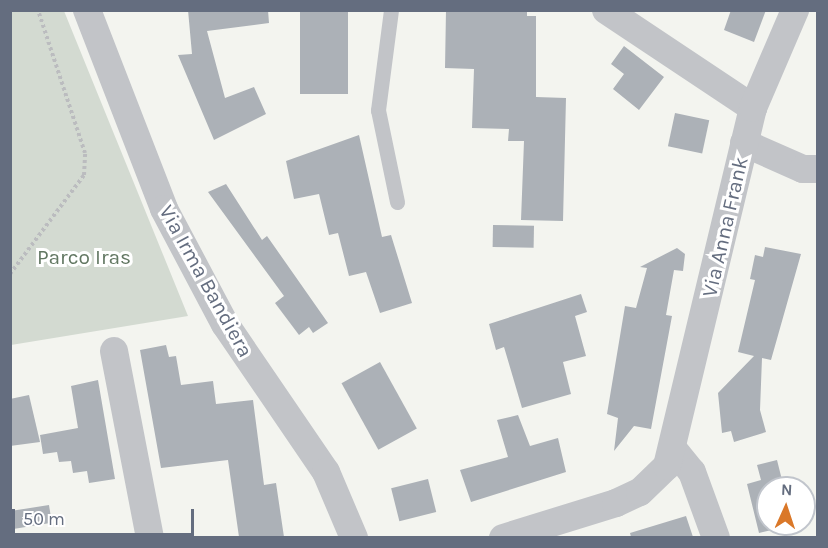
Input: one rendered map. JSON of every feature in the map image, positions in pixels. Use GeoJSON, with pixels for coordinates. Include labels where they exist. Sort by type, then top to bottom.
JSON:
{"type":"FeatureCollection","features":[{"type":"Feature","properties":{"kind":"street","name":"Via Irma Bandiera"},"geometry":{"type":"LineString","coordinates":[[87,10],[164,209],[225,324],[326,472],[354,537]]}},
{"type":"Feature","properties":{"kind":"street"},"geometry":{"type":"LineString","coordinates":[[606,10],[753,108]]}},
{"type":"Feature","properties":{"kind":"street","name":"Via Anna Frank"},"geometry":{"type":"LineString","coordinates":[[503,537],[640,492],[667,466],[674,450],[753,108],[795,10]]}},
{"type":"Feature","properties":{"kind":"street"},"geometry":{"type":"LineString","coordinates":[[744,143],[803,169],[818,169]]}},
{"type":"Feature","properties":{"kind":"street"},"geometry":{"type":"LineString","coordinates":[[114,351],[150,537]]}},
{"type":"Feature","properties":{"kind":"street"},"geometry":{"type":"LineString","coordinates":[[674,450],[692,472],[716,537]]}},
{"type":"Feature","properties":{"kind":"lane"},"geometry":{"type":"LineString","coordinates":[[391,10],[378,110],[397,202]]}},
{"type":"Feature","properties":{"kind":"path"},"geometry":{"type":"LineString","coordinates":[[10,274],[84,175],[85,153],[38,10]]}},
{"type":"Feature","properties":{"kind":"green space","name":"Parco Iras"},"geometry":{"type":"Polygon","coordinates":[[[11,10],[64,11],[188,316],[11,345],[11,10]]]}},
{"type":"Feature","properties":{"kind":"building"},"geometry":{"type":"Polygon","coordinates":[[[188,10],[268,10],[269,23],[207,31],[225,98],[254,87],[266,114],[214,140],[178,55],[192,54],[188,10]]]}},
{"type":"Feature","properties":{"kind":"building"},"geometry":{"type":"Polygon","coordinates":[[[300,10],[348,10],[348,94],[300,94],[300,10]]]}},
{"type":"Feature","properties":{"kind":"building"},"geometry":{"type":"Polygon","coordinates":[[[446,10],[527,10],[527,16],[536,16],[536,97],[566,98],[563,221],[521,220],[524,141],[508,141],[509,129],[472,128],[474,69],[445,68],[446,10]]]}},
{"type":"Feature","properties":{"kind":"building"},"geometry":{"type":"Polygon","coordinates":[[[731,10],[766,10],[754,42],[724,30],[731,10]]]}},
{"type":"Feature","properties":{"kind":"building"},"geometry":{"type":"Polygon","coordinates":[[[624,46],[664,77],[639,110],[613,89],[624,74],[611,64],[624,46]]]}},
{"type":"Feature","properties":{"kind":"building"},"geometry":{"type":"Polygon","coordinates":[[[675,113],[709,120],[702,154],[668,146],[675,113]]]}},
{"type":"Feature","properties":{"kind":"building"},"geometry":{"type":"Polygon","coordinates":[[[359,135],[382,237],[391,235],[412,303],[380,313],[366,272],[349,276],[338,233],[329,235],[319,194],[294,199],[286,161],[359,135]]]}},
{"type":"Feature","properties":{"kind":"building"},"geometry":{"type":"Polygon","coordinates":[[[226,184],[262,240],[267,236],[328,323],[313,333],[309,327],[299,335],[275,303],[284,296],[208,192],[226,184]]]}},
{"type":"Feature","properties":{"kind":"building"},"geometry":{"type":"Polygon","coordinates":[[[493,225],[534,226],[534,248],[493,247],[493,225]]]}},
{"type":"Feature","properties":{"kind":"building"},"geometry":{"type":"Polygon","coordinates":[[[765,247],[801,254],[771,360],[762,358],[760,410],[766,432],[734,442],[731,431],[722,433],[718,393],[754,356],[738,352],[755,280],[750,279],[755,255],[763,257],[765,247]]]}},
{"type":"Feature","properties":{"kind":"building"},"geometry":{"type":"Polygon","coordinates":[[[677,248],[685,254],[683,271],[674,270],[666,315],[672,316],[651,429],[634,426],[614,451],[618,418],[607,414],[625,306],[636,308],[647,268],[640,267],[677,248]]]}},
{"type":"Feature","properties":{"kind":"building"},"geometry":{"type":"Polygon","coordinates":[[[581,294],[587,312],[575,316],[586,356],[563,362],[571,394],[522,408],[504,347],[496,350],[489,324],[581,294]]]}},
{"type":"Feature","properties":{"kind":"building"},"geometry":{"type":"Polygon","coordinates":[[[166,345],[169,357],[176,356],[181,385],[213,381],[216,404],[253,400],[264,485],[276,483],[284,537],[239,537],[228,460],[161,468],[140,350],[166,345]]]}},
{"type":"Feature","properties":{"kind":"building"},"geometry":{"type":"Polygon","coordinates":[[[380,362],[417,428],[378,450],[342,383],[380,362]]]}},
{"type":"Feature","properties":{"kind":"building"},"geometry":{"type":"Polygon","coordinates":[[[98,380],[115,479],[89,483],[87,471],[73,473],[71,461],[59,462],[57,452],[43,454],[40,435],[78,428],[71,386],[98,380]]]}},
{"type":"Feature","properties":{"kind":"building"},"geometry":{"type":"Polygon","coordinates":[[[29,395],[40,442],[10,446],[10,399],[29,395]]]}},
{"type":"Feature","properties":{"kind":"building"},"geometry":{"type":"Polygon","coordinates":[[[518,415],[530,446],[558,438],[566,472],[471,502],[460,470],[508,457],[497,420],[518,415]]]}},
{"type":"Feature","properties":{"kind":"building"},"geometry":{"type":"Polygon","coordinates":[[[777,460],[781,476],[760,476],[757,465],[777,460]]]}},
{"type":"Feature","properties":{"kind":"building"},"geometry":{"type":"Polygon","coordinates":[[[428,479],[436,512],[399,521],[391,488],[428,479]]]}},
{"type":"Feature","properties":{"kind":"building"},"geometry":{"type":"Polygon","coordinates":[[[756,481],[756,521],[747,484],[756,481]]]}},
{"type":"Feature","properties":{"kind":"building"},"geometry":{"type":"Polygon","coordinates":[[[49,505],[52,523],[13,529],[10,511],[49,505]]]}},
{"type":"Feature","properties":{"kind":"building"},"geometry":{"type":"Polygon","coordinates":[[[686,516],[693,537],[631,537],[630,533],[686,516]]]}}]}
